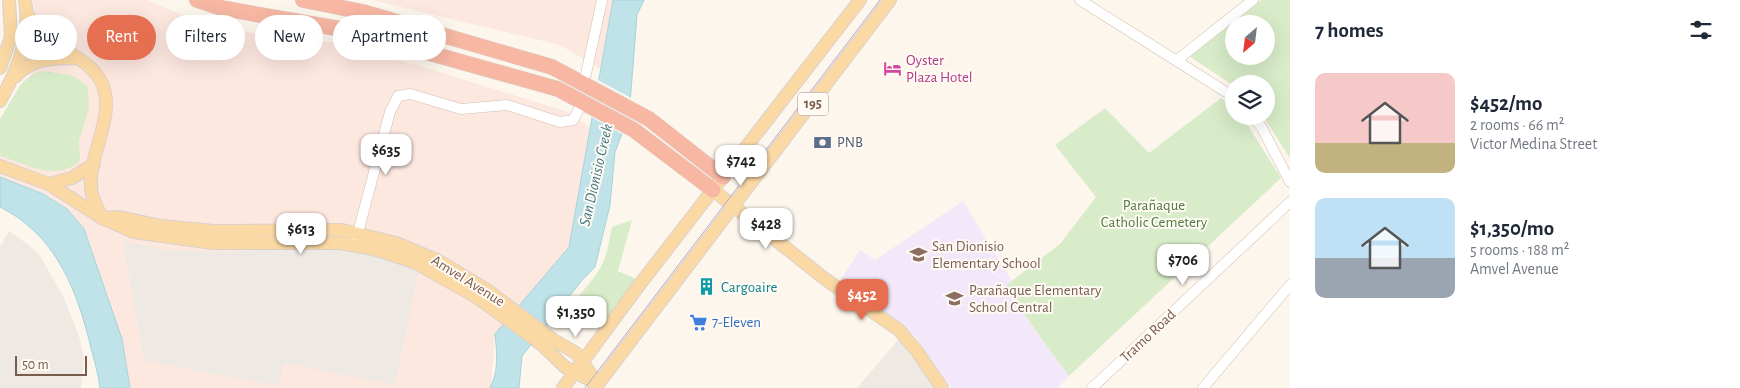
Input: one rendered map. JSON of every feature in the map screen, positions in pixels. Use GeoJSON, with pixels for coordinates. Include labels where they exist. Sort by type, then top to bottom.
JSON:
{"type":"FeatureCollection","features":[{"type":"Feature","properties":{"kind":"highway"},"geometry":{"type":"LineString","coordinates":[[197,0],[220,8],[347,30],[546,85],[584,107],[634,130],[713,190]]}},
{"type":"Feature","properties":{"kind":"highway"},"geometry":{"type":"LineString","coordinates":[[303,0],[363,12],[524,57],[561,71],[638,112],[723,177]]}},
{"type":"Feature","properties":{"kind":"main road"},"geometry":{"type":"LineString","coordinates":[[0,68],[8,48],[11,23],[9,0]]}},
{"type":"Feature","properties":{"kind":"main road"},"geometry":{"type":"LineString","coordinates":[[10,84],[22,57],[27,14],[25,0]]}},
{"type":"Feature","properties":{"kind":"main road","name":"195"},"geometry":{"type":"LineString","coordinates":[[563,388],[860,0]]}},
{"type":"Feature","properties":{"kind":"main road","name":"195"},"geometry":{"type":"LineString","coordinates":[[596,386],[890,0]]}},
{"type":"Feature","properties":{"kind":"main road"},"geometry":{"type":"LineString","coordinates":[[0,6],[11,23]]}},
{"type":"Feature","properties":{"kind":"main road"},"geometry":{"type":"LineString","coordinates":[[27,14],[44,36],[78,58],[97,74],[105,91],[103,121],[91,188],[102,218]]}},
{"type":"Feature","properties":{"kind":"main road"},"geometry":{"type":"LineString","coordinates":[[0,100],[24,67],[48,59],[78,58]]}},
{"type":"Feature","properties":{"kind":"main road"},"geometry":{"type":"LineString","coordinates":[[49,184],[72,178],[94,164]]}},
{"type":"Feature","properties":{"kind":"main road"},"geometry":{"type":"LineString","coordinates":[[0,166],[49,184],[102,218]]}},
{"type":"Feature","properties":{"kind":"main road"},"geometry":{"type":"LineString","coordinates":[[723,177],[733,206]]}},
{"type":"Feature","properties":{"kind":"main road"},"geometry":{"type":"LineString","coordinates":[[713,190],[825,279],[899,330],[916,350],[942,388]]}},
{"type":"Feature","properties":{"kind":"main road","name":"Amvel Avenue"},"geometry":{"type":"LineString","coordinates":[[102,218],[119,217],[146,223],[214,231],[322,229],[356,238],[396,243],[437,260],[478,284],[505,310],[548,343],[565,367],[578,367]]}},
{"type":"Feature","properties":{"kind":"main road","name":"Amvel Avenue"},"geometry":{"type":"LineString","coordinates":[[548,343],[576,353],[578,367],[596,386]]}},
{"type":"Feature","properties":{"kind":"street"},"geometry":{"type":"LineString","coordinates":[[586,74],[602,0]]}},
{"type":"Feature","properties":{"kind":"street"},"geometry":{"type":"LineString","coordinates":[[1080,0],[1225,90]]}},
{"type":"Feature","properties":{"kind":"street"},"geometry":{"type":"LineString","coordinates":[[1176,60],[1253,0]]}},
{"type":"Feature","properties":{"kind":"street"},"geometry":{"type":"LineString","coordinates":[[356,238],[390,112],[398,96],[410,94],[461,109],[507,105],[560,122],[573,120],[584,107]]}},
{"type":"Feature","properties":{"kind":"street"},"geometry":{"type":"LineString","coordinates":[[1260,125],[1290,182]]}},
{"type":"Feature","properties":{"kind":"street","name":"Tramo Road"},"geometry":{"type":"LineString","coordinates":[[1092,388],[1290,202]]}},
{"type":"Feature","properties":{"kind":"street"},"geometry":{"type":"LineString","coordinates":[[1203,388],[1290,284]]}},
{"type":"Feature","properties":{"kind":"shaded area"},"geometry":{"type":"Polygon","coordinates":[[[33,0],[147,0],[182,15],[166,15],[166,60],[245,60],[245,32],[255,33],[255,60],[323,60],[323,41],[331,42],[333,43],[333,60],[398,60],[565,111],[590,127],[569,247],[495,334],[491,388],[130,388],[122,339],[67,209],[43,194],[0,177],[0,138],[28,83],[34,60],[77,60],[77,15],[35,15],[33,0]]]}},
{"type":"Feature","properties":{"kind":"shaded area"},"geometry":{"type":"Polygon","coordinates":[[[372,0],[613,0],[600,69],[560,45],[446,18],[446,15],[435,15],[372,0]]]}},
{"type":"Feature","properties":{"kind":"shaded area","name":"Parañaque Elementary School Central"},"geometry":{"type":"Polygon","coordinates":[[[963,201],[1012,281],[1004,288],[1069,376],[1058,388],[951,388],[915,336],[841,279],[860,250],[875,260],[963,201]]]}},
{"type":"Feature","properties":{"kind":"shaded area"},"geometry":{"type":"Polygon","coordinates":[[[9,231],[30,246],[40,256],[63,296],[79,336],[84,359],[81,388],[0,388],[0,247],[9,231]]]}},
{"type":"Feature","properties":{"kind":"shaded area"},"geometry":{"type":"Polygon","coordinates":[[[123,241],[166,250],[232,252],[317,245],[370,252],[419,269],[395,385],[284,363],[279,386],[144,361],[123,241]]]}},
{"type":"Feature","properties":{"kind":"shaded area"},"geometry":{"type":"Polygon","coordinates":[[[899,339],[935,388],[857,388],[899,339]]]}},
{"type":"Feature","properties":{"kind":"green space"},"geometry":{"type":"Polygon","coordinates":[[[1261,0],[1290,0],[1290,158],[1269,125],[1275,125],[1275,75],[1225,75],[1225,80],[1189,56],[1225,28],[1225,65],[1275,65],[1275,15],[1242,15],[1261,0]]]}},
{"type":"Feature","properties":{"kind":"green space"},"geometry":{"type":"Polygon","coordinates":[[[44,71],[74,76],[88,87],[89,108],[79,141],[80,161],[71,167],[61,170],[41,170],[0,156],[0,119],[21,84],[34,73],[44,71]]]}},
{"type":"Feature","properties":{"kind":"green space","name":"Parañaque Catholic Cemetery"},"geometry":{"type":"Polygon","coordinates":[[[1221,98],[1225,101],[1225,125],[1248,125],[1281,178],[1069,376],[1004,287],[1060,244],[1096,197],[1055,145],[1105,108],[1149,153],[1221,98]]]}},
{"type":"Feature","properties":{"kind":"green space"},"geometry":{"type":"Polygon","coordinates":[[[632,220],[618,271],[638,280],[605,324],[578,297],[602,265],[612,227],[632,220]]]}},
{"type":"Feature","properties":{"kind":"water","name":"San Dionisio Creek"},"geometry":{"type":"Polygon","coordinates":[[[613,0],[644,0],[637,15],[629,116],[615,152],[610,205],[595,267],[583,279],[522,356],[519,388],[490,388],[496,368],[495,334],[569,247],[613,0]]]}},
{"type":"Feature","properties":{"kind":"water"},"geometry":{"type":"Polygon","coordinates":[[[0,177],[43,194],[67,209],[84,229],[122,339],[130,388],[100,388],[82,316],[68,278],[47,245],[34,231],[0,207],[0,177]]]}},
{"type":"Feature","properties":{"kind":"pier"},"geometry":{"type":"Polygon","coordinates":[[[596,79],[633,99],[631,117],[624,135],[589,116],[596,79]]]}},
{"type":"Feature","properties":{"kind":"tram line"},"geometry":{"type":"LineString","coordinates":[[585,388],[880,0]]}},
{"type":"Feature","properties":{"kind":"place","name":"Oyster Plaza Hotel"},"geometry":{"type":"Point","coordinates":[892,69]}},
{"type":"Feature","properties":{"kind":"place","name":"PNB"},"geometry":{"type":"Point","coordinates":[823,142]}},
{"type":"Feature","properties":{"kind":"place","name":"San Dionisio Elementary School"},"geometry":{"type":"Point","coordinates":[918,255]}},
{"type":"Feature","properties":{"kind":"place","name":"Cargoaire"},"geometry":{"type":"Point","coordinates":[707,287]}},
{"type":"Feature","properties":{"kind":"place","name":"Parañaque Elementary School Central"},"geometry":{"type":"Point","coordinates":[955,299]}},
{"type":"Feature","properties":{"kind":"place","name":"7-Eleven"},"geometry":{"type":"Point","coordinates":[698,322]}}]}
